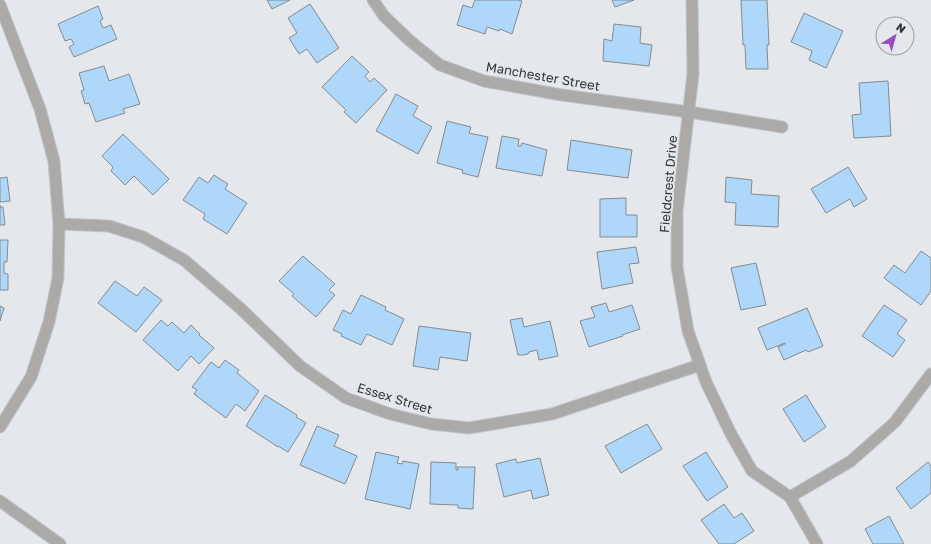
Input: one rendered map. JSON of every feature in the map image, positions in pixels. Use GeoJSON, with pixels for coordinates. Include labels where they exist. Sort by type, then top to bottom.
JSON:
{"type":"FeatureCollection","features":[{"type":"Feature","properties":{"kind":"street","name":"Manchester Street"},"geometry":{"type":"LineString","coordinates":[[373,0],[384,16],[440,65],[484,81],[562,95],[689,112],[782,127]]}},
{"type":"Feature","properties":{"kind":"street","name":"Fieldcrest Drive"},"geometry":{"type":"LineString","coordinates":[[692,0],[693,74],[677,211],[677,266],[688,331],[706,382],[731,434],[752,471],[790,497],[817,544]]}},
{"type":"Feature","properties":{"kind":"street"},"geometry":{"type":"LineString","coordinates":[[0,5],[40,109],[54,161],[60,224],[58,278],[49,322],[31,377],[0,427]]}},
{"type":"Feature","properties":{"kind":"street","name":"Essex Street"},"geometry":{"type":"LineString","coordinates":[[60,224],[109,226],[143,237],[184,260],[241,309],[300,366],[346,398],[390,414],[431,424],[469,428],[552,414],[700,365]]}},
{"type":"Feature","properties":{"kind":"street"},"geometry":{"type":"LineString","coordinates":[[790,497],[851,461],[894,422],[931,374]]}},
{"type":"Feature","properties":{"kind":"street"},"geometry":{"type":"LineString","coordinates":[[0,501],[60,544]]}},
{"type":"Feature","properties":{"kind":"building"},"geometry":{"type":"Polygon","coordinates":[[[267,0],[290,0],[272,9],[267,0]]]}},
{"type":"Feature","properties":{"kind":"building"},"geometry":{"type":"Polygon","coordinates":[[[475,0],[522,1],[512,34],[500,29],[499,31],[487,27],[485,34],[457,25],[463,5],[472,8],[475,0]]]}},
{"type":"Feature","properties":{"kind":"building"},"geometry":{"type":"Polygon","coordinates":[[[612,0],[634,0],[615,7],[612,0]]]}},
{"type":"Feature","properties":{"kind":"building"},"geometry":{"type":"Polygon","coordinates":[[[741,0],[767,0],[769,45],[767,45],[768,69],[746,69],[745,45],[743,45],[741,0]]]}},
{"type":"Feature","properties":{"kind":"building"},"geometry":{"type":"Polygon","coordinates":[[[310,4],[339,48],[317,63],[307,49],[299,54],[289,38],[297,33],[288,18],[310,4]]]}},
{"type":"Feature","properties":{"kind":"building"},"geometry":{"type":"Polygon","coordinates":[[[98,6],[103,19],[100,21],[103,28],[111,25],[117,39],[74,57],[69,47],[74,44],[71,39],[65,41],[58,24],[98,6]]]}},
{"type":"Feature","properties":{"kind":"building"},"geometry":{"type":"Polygon","coordinates":[[[804,13],[843,31],[826,68],[809,60],[812,51],[791,42],[804,13]]]}},
{"type":"Feature","properties":{"kind":"building"},"geometry":{"type":"Polygon","coordinates":[[[614,24],[641,27],[640,43],[652,45],[649,66],[603,61],[604,39],[612,41],[614,24]]]}},
{"type":"Feature","properties":{"kind":"building"},"geometry":{"type":"Polygon","coordinates":[[[352,56],[369,72],[365,76],[370,82],[374,78],[387,90],[356,123],[344,112],[346,110],[322,87],[352,56]]]}},
{"type":"Feature","properties":{"kind":"building"},"geometry":{"type":"Polygon","coordinates":[[[104,66],[109,81],[129,74],[140,104],[123,109],[125,113],[96,122],[89,103],[85,104],[81,91],[84,90],[79,73],[104,66]]]}},
{"type":"Feature","properties":{"kind":"building"},"geometry":{"type":"Polygon","coordinates":[[[888,81],[891,136],[854,138],[852,115],[861,114],[859,83],[888,81]]]}},
{"type":"Feature","properties":{"kind":"building"},"geometry":{"type":"Polygon","coordinates":[[[396,94],[418,106],[413,116],[432,127],[418,154],[376,131],[396,94]]]}},
{"type":"Feature","properties":{"kind":"building"},"geometry":{"type":"Polygon","coordinates":[[[447,121],[471,127],[469,133],[488,137],[478,177],[462,173],[463,170],[437,163],[447,121]]]}},
{"type":"Feature","properties":{"kind":"building"},"geometry":{"type":"Polygon","coordinates":[[[123,134],[169,179],[153,195],[134,176],[125,185],[111,171],[113,167],[102,156],[123,134]]]}},
{"type":"Feature","properties":{"kind":"building"},"geometry":{"type":"Polygon","coordinates":[[[502,136],[519,139],[518,146],[521,146],[522,143],[547,150],[542,176],[496,168],[502,136]]]}},
{"type":"Feature","properties":{"kind":"building"},"geometry":{"type":"Polygon","coordinates":[[[571,140],[632,150],[628,178],[567,170],[571,140]]]}},
{"type":"Feature","properties":{"kind":"building"},"geometry":{"type":"Polygon","coordinates":[[[848,167],[867,199],[854,207],[850,199],[826,213],[811,189],[848,167]]]}},
{"type":"Feature","properties":{"kind":"building"},"geometry":{"type":"Polygon","coordinates":[[[214,175],[228,184],[225,189],[247,203],[227,234],[203,219],[205,214],[183,200],[199,177],[208,183],[214,175]]]}},
{"type":"Feature","properties":{"kind":"building"},"geometry":{"type":"Polygon","coordinates":[[[7,177],[10,201],[0,202],[0,178],[7,177]]]}},
{"type":"Feature","properties":{"kind":"building"},"geometry":{"type":"Polygon","coordinates":[[[726,177],[752,180],[751,194],[779,196],[778,227],[735,225],[736,203],[725,202],[726,177]]]}},
{"type":"Feature","properties":{"kind":"building"},"geometry":{"type":"Polygon","coordinates":[[[626,198],[626,215],[637,215],[637,237],[600,237],[600,199],[626,198]]]}},
{"type":"Feature","properties":{"kind":"building"},"geometry":{"type":"Polygon","coordinates":[[[0,207],[3,207],[5,225],[0,225],[0,207]]]}},
{"type":"Feature","properties":{"kind":"building"},"geometry":{"type":"Polygon","coordinates":[[[0,240],[8,240],[7,262],[4,262],[4,273],[8,274],[8,290],[0,290],[0,240]]]}},
{"type":"Feature","properties":{"kind":"building"},"geometry":{"type":"Polygon","coordinates":[[[636,247],[639,263],[629,264],[633,283],[602,289],[597,252],[636,247]]]}},
{"type":"Feature","properties":{"kind":"building"},"geometry":{"type":"Polygon","coordinates":[[[921,251],[931,258],[931,291],[921,305],[884,278],[894,265],[905,273],[921,251]]]}},
{"type":"Feature","properties":{"kind":"building"},"geometry":{"type":"Polygon","coordinates":[[[303,256],[335,284],[329,290],[335,295],[316,317],[292,296],[294,294],[279,281],[303,256]]]}},
{"type":"Feature","properties":{"kind":"building"},"geometry":{"type":"Polygon","coordinates":[[[756,263],[766,305],[741,310],[731,268],[756,263]]]}},
{"type":"Feature","properties":{"kind":"building"},"geometry":{"type":"Polygon","coordinates":[[[115,281],[137,296],[144,287],[162,300],[136,332],[98,303],[115,281]]]}},
{"type":"Feature","properties":{"kind":"building"},"geometry":{"type":"Polygon","coordinates":[[[361,295],[386,307],[385,310],[404,319],[392,345],[367,334],[361,345],[341,336],[342,334],[333,330],[343,310],[351,314],[361,295]]]}},
{"type":"Feature","properties":{"kind":"building"},"geometry":{"type":"Polygon","coordinates":[[[606,303],[609,312],[632,305],[640,329],[589,347],[580,321],[595,317],[591,307],[606,303]]]}},
{"type":"Feature","properties":{"kind":"building"},"geometry":{"type":"Polygon","coordinates":[[[884,305],[907,320],[897,334],[905,340],[893,357],[862,336],[884,305]]]}},
{"type":"Feature","properties":{"kind":"building"},"geometry":{"type":"Polygon","coordinates":[[[0,306],[4,308],[0,321],[0,306]]]}},
{"type":"Feature","properties":{"kind":"building"},"geometry":{"type":"Polygon","coordinates":[[[807,308],[823,346],[808,352],[806,350],[784,360],[778,347],[785,343],[767,350],[758,328],[807,308]]]}},
{"type":"Feature","properties":{"kind":"building"},"geometry":{"type":"Polygon","coordinates":[[[522,318],[524,327],[550,321],[558,356],[539,360],[537,350],[529,352],[528,354],[518,355],[510,320],[522,318]]]}},
{"type":"Feature","properties":{"kind":"building"},"geometry":{"type":"Polygon","coordinates":[[[161,320],[168,326],[172,322],[184,333],[191,325],[200,334],[199,335],[214,348],[199,364],[191,356],[178,371],[143,340],[161,320]]]}},
{"type":"Feature","properties":{"kind":"building"},"geometry":{"type":"Polygon","coordinates":[[[419,326],[471,333],[467,361],[440,357],[438,370],[413,366],[419,326]]]}},
{"type":"Feature","properties":{"kind":"building"},"geometry":{"type":"Polygon","coordinates":[[[225,360],[239,370],[237,373],[259,391],[245,411],[236,404],[226,418],[194,394],[197,390],[192,387],[211,362],[219,368],[225,360]]]}},
{"type":"Feature","properties":{"kind":"building"},"geometry":{"type":"Polygon","coordinates":[[[265,395],[297,415],[296,417],[306,423],[288,452],[246,426],[265,395]]]}},
{"type":"Feature","properties":{"kind":"building"},"geometry":{"type":"Polygon","coordinates":[[[806,395],[826,427],[804,442],[783,409],[806,395]]]}},
{"type":"Feature","properties":{"kind":"building"},"geometry":{"type":"Polygon","coordinates":[[[647,424],[662,449],[621,473],[605,446],[647,424]]]}},
{"type":"Feature","properties":{"kind":"building"},"geometry":{"type":"Polygon","coordinates":[[[317,426],[339,435],[334,446],[357,456],[345,484],[300,465],[317,426]]]}},
{"type":"Feature","properties":{"kind":"building"},"geometry":{"type":"Polygon","coordinates":[[[376,452],[399,457],[397,463],[402,464],[403,461],[419,464],[410,509],[365,499],[376,452]]]}},
{"type":"Feature","properties":{"kind":"building"},"geometry":{"type":"Polygon","coordinates":[[[706,452],[728,487],[707,501],[683,466],[706,452]]]}},
{"type":"Feature","properties":{"kind":"building"},"geometry":{"type":"Polygon","coordinates":[[[540,458],[549,495],[533,499],[531,490],[504,497],[496,464],[516,459],[517,463],[540,458]]]}},
{"type":"Feature","properties":{"kind":"building"},"geometry":{"type":"Polygon","coordinates":[[[431,462],[456,463],[456,470],[458,470],[457,467],[475,467],[473,509],[458,508],[458,505],[430,504],[431,462]]]}},
{"type":"Feature","properties":{"kind":"building"},"geometry":{"type":"Polygon","coordinates":[[[928,462],[931,466],[931,493],[911,509],[896,488],[928,462]]]}},
{"type":"Feature","properties":{"kind":"building"},"geometry":{"type":"Polygon","coordinates":[[[724,504],[734,518],[742,513],[754,531],[734,544],[719,544],[701,520],[724,504]]]}},
{"type":"Feature","properties":{"kind":"building"},"geometry":{"type":"Polygon","coordinates":[[[889,516],[904,544],[873,544],[865,529],[889,516]]]}}]}
